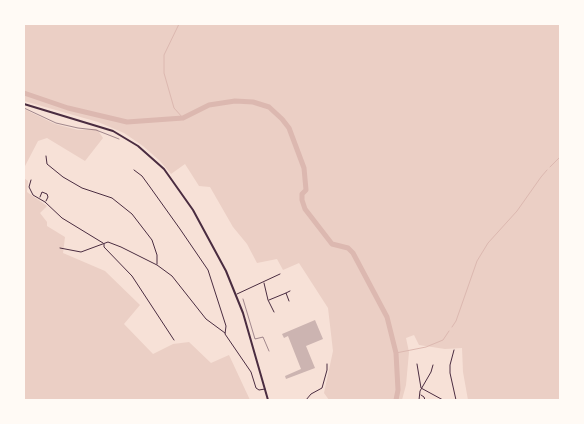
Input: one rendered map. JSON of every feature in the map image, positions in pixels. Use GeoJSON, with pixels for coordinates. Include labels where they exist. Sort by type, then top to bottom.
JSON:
{"type":"FeatureCollection","features":[{"type":"Feature","properties":{"kind":"main road"},"geometry":{"type":"LineString","coordinates":[[24,104],[104,127],[126,138],[146,152],[164,169],[177,185],[211,241],[237,294],[268,400]]}},
{"type":"Feature","properties":{"kind":"street"},"geometry":{"type":"LineString","coordinates":[[46,156],[46,164],[63,177],[82,188],[112,198],[132,214],[152,240],[158,259],[157,265]]}},
{"type":"Feature","properties":{"kind":"street"},"geometry":{"type":"LineString","coordinates":[[134,170],[144,179],[208,270],[226,326],[225,334]]}},
{"type":"Feature","properties":{"kind":"street"},"geometry":{"type":"LineString","coordinates":[[31,180],[30,190],[33,195],[45,202],[62,218],[104,243],[104,247],[132,276],[174,340]]}},
{"type":"Feature","properties":{"kind":"street"},"geometry":{"type":"LineString","coordinates":[[39,198],[42,192],[47,194],[48,197],[45,202]]}},
{"type":"Feature","properties":{"kind":"street"},"geometry":{"type":"LineString","coordinates":[[60,248],[81,252],[108,242],[157,265],[172,276],[206,318],[225,334],[251,372],[256,388],[260,390],[265,389]]}},
{"type":"Feature","properties":{"kind":"street"},"geometry":{"type":"LineString","coordinates":[[237,294],[280,274]]}},
{"type":"Feature","properties":{"kind":"street"},"geometry":{"type":"LineString","coordinates":[[264,282],[268,300],[274,312]]}},
{"type":"Feature","properties":{"kind":"street"},"geometry":{"type":"LineString","coordinates":[[268,300],[290,291]]}},
{"type":"Feature","properties":{"kind":"street"},"geometry":{"type":"LineString","coordinates":[[286,293],[289,302]]}},
{"type":"Feature","properties":{"kind":"street"},"geometry":{"type":"LineString","coordinates":[[454,350],[450,373],[456,400]]}},
{"type":"Feature","properties":{"kind":"street"},"geometry":{"type":"LineString","coordinates":[[306,400],[311,394],[322,388],[328,370],[327,364]]}},
{"type":"Feature","properties":{"kind":"street"},"geometry":{"type":"LineString","coordinates":[[417,364],[422,388],[444,400]]}},
{"type":"Feature","properties":{"kind":"street"},"geometry":{"type":"LineString","coordinates":[[419,400],[422,388],[433,365]]}},
{"type":"Feature","properties":{"kind":"street"},"geometry":{"type":"LineString","coordinates":[[420,395],[425,400]]}},
{"type":"Feature","properties":{"kind":"lane"},"geometry":{"type":"LineString","coordinates":[[243,298],[255,339],[262,337],[269,351]]}},
{"type":"Feature","properties":{"kind":"path"},"geometry":{"type":"LineString","coordinates":[[24,108],[56,123],[97,130],[125,142]]}},
{"type":"Feature","properties":{"kind":"shaded area"},"geometry":{"type":"Polygon","coordinates":[[[24,24],[560,24],[560,400],[468,400],[463,372],[462,348],[445,349],[419,345],[414,335],[406,338],[409,352],[406,385],[402,400],[329,400],[324,393],[333,351],[328,308],[299,263],[283,270],[277,259],[257,263],[210,187],[199,186],[185,164],[171,174],[143,146],[124,133],[98,122],[24,101],[24,24]]]}},
{"type":"Feature","properties":{"kind":"shaded area"},"geometry":{"type":"Polygon","coordinates":[[[24,109],[55,124],[78,130],[97,129],[103,138],[85,161],[47,138],[38,141],[24,168],[24,109]]]}},
{"type":"Feature","properties":{"kind":"shaded area"},"geometry":{"type":"Polygon","coordinates":[[[24,178],[28,181],[27,192],[47,206],[40,213],[47,222],[47,226],[65,237],[63,253],[105,271],[140,305],[124,324],[153,354],[173,344],[189,342],[211,363],[229,355],[250,400],[24,400],[24,178]]]}},
{"type":"Feature","properties":{"kind":"building"},"geometry":{"type":"Polygon","coordinates":[[[315,320],[323,339],[306,346],[315,368],[286,379],[285,376],[301,369],[288,336],[284,338],[282,334],[315,320]]]}},
{"type":"Feature","properties":{"kind":"waterway"},"geometry":{"type":"LineString","coordinates":[[179,24],[164,55],[164,73],[174,108],[183,118]]}},
{"type":"Feature","properties":{"kind":"waterway"},"geometry":{"type":"LineString","coordinates":[[24,93],[68,108],[127,122],[183,118],[209,105],[235,101],[253,102],[269,107],[289,128],[304,168],[306,190],[302,194],[302,200],[305,209],[332,244],[348,248],[353,253],[387,317],[396,353],[398,390],[396,400]]}},
{"type":"Feature","properties":{"kind":"waterway"},"geometry":{"type":"LineString","coordinates":[[550,167],[560,157]]}},
{"type":"Feature","properties":{"kind":"waterway"},"geometry":{"type":"LineString","coordinates":[[452,327],[456,321],[477,261],[488,243],[517,211],[547,170]]}},
{"type":"Feature","properties":{"kind":"waterway"},"geometry":{"type":"LineString","coordinates":[[396,353],[426,347],[443,340],[449,331]]}}]}
